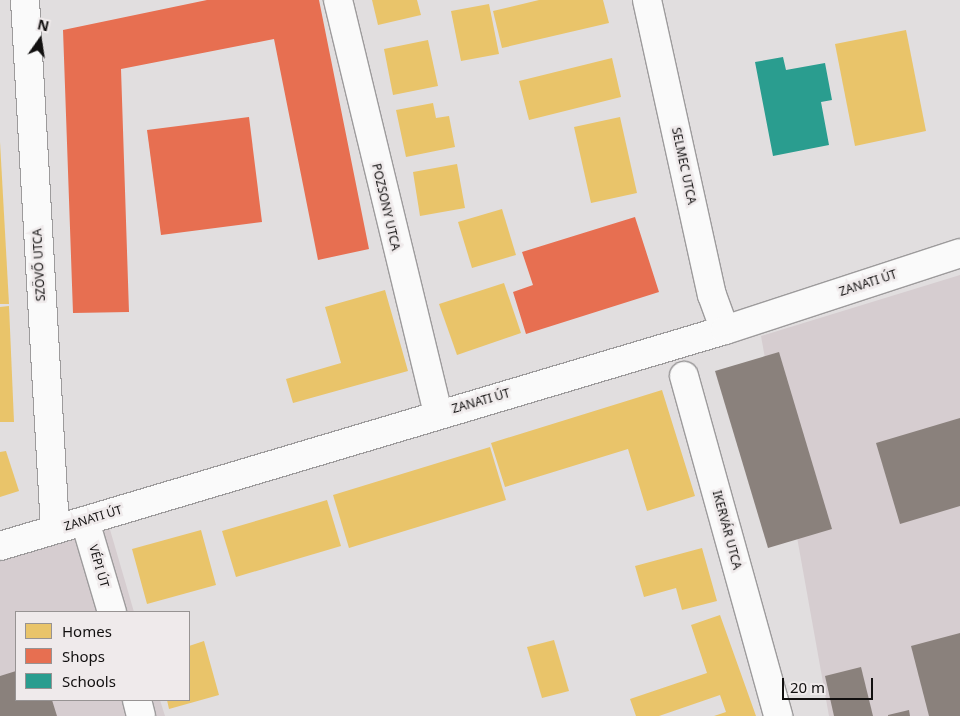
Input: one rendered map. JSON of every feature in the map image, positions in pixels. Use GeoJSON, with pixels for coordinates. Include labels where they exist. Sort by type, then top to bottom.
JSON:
{"type":"FeatureCollection","features":[{"type":"Feature","properties":{"kind":"street","name":"SZÖVŐ UTCA"},"geometry":{"type":"LineString","coordinates":[[25,0],[55,529]]}},
{"type":"Feature","properties":{"kind":"street","name":"POZSONY UTCA"},"geometry":{"type":"LineString","coordinates":[[338,0],[438,414]]}},
{"type":"Feature","properties":{"kind":"street","name":"SELMEC UTCA"},"geometry":{"type":"LineString","coordinates":[[647,0],[712,295],[724,330]]}},
{"type":"Feature","properties":{"kind":"street","name":"ZANATI ÚT"},"geometry":{"type":"LineString","coordinates":[[0,546],[724,330],[960,253]]}},
{"type":"Feature","properties":{"kind":"street","name":"IKERVÁR UTCA"},"geometry":{"type":"LineString","coordinates":[[676,344],[778,716]]}},
{"type":"Feature","properties":{"kind":"street","name":"VÉPI ÚT"},"geometry":{"type":"LineString","coordinates":[[85,521],[112,611]]}},
{"type":"Feature","properties":{"kind":"street"},"geometry":{"type":"LineString","coordinates":[[136,701],[141,716]]}},
{"type":"Feature","properties":{"kind":"shaded area"},"geometry":{"type":"Polygon","coordinates":[[[960,275],[960,716],[829,716],[761,336],[960,275]]]}},
{"type":"Feature","properties":{"kind":"shaded area"},"geometry":{"type":"Polygon","coordinates":[[[104,509],[134,611],[15,611],[15,701],[160,701],[165,716],[0,716],[0,543],[104,509]]]}},
{"type":"Feature","properties":{"kind":"building: Homes"},"geometry":{"type":"Polygon","coordinates":[[[372,0],[417,0],[421,15],[378,25],[372,0]]]}},
{"type":"Feature","properties":{"kind":"building: Homes"},"geometry":{"type":"Polygon","coordinates":[[[539,0],[603,0],[609,23],[502,48],[493,11],[539,0]]]}},
{"type":"Feature","properties":{"kind":"building: Homes"},"geometry":{"type":"Polygon","coordinates":[[[489,4],[499,54],[461,61],[451,11],[489,4]]]}},
{"type":"Feature","properties":{"kind":"building: Homes"},"geometry":{"type":"Polygon","coordinates":[[[906,30],[926,131],[855,146],[835,44],[906,30]]]}},
{"type":"Feature","properties":{"kind":"building: Homes"},"geometry":{"type":"Polygon","coordinates":[[[428,40],[438,86],[393,95],[384,49],[428,40]]]}},
{"type":"Feature","properties":{"kind":"building: Homes"},"geometry":{"type":"Polygon","coordinates":[[[612,58],[621,97],[529,120],[519,81],[612,58]]]}},
{"type":"Feature","properties":{"kind":"building: Homes"},"geometry":{"type":"Polygon","coordinates":[[[433,103],[436,118],[449,116],[455,147],[406,157],[396,110],[433,103]]]}},
{"type":"Feature","properties":{"kind":"building: Homes"},"geometry":{"type":"Polygon","coordinates":[[[620,117],[637,193],[591,203],[574,127],[620,117]]]}},
{"type":"Feature","properties":{"kind":"building: Homes"},"geometry":{"type":"Polygon","coordinates":[[[0,142],[9,304],[0,304],[0,142]]]}},
{"type":"Feature","properties":{"kind":"building: Homes"},"geometry":{"type":"Polygon","coordinates":[[[457,164],[465,208],[420,216],[413,172],[457,164]]]}},
{"type":"Feature","properties":{"kind":"building: Homes"},"geometry":{"type":"Polygon","coordinates":[[[502,209],[516,255],[472,268],[458,222],[502,209]]]}},
{"type":"Feature","properties":{"kind":"building: Homes"},"geometry":{"type":"Polygon","coordinates":[[[504,283],[521,333],[457,355],[439,304],[504,283]]]}},
{"type":"Feature","properties":{"kind":"building: Homes"},"geometry":{"type":"Polygon","coordinates":[[[385,290],[408,371],[293,403],[286,379],[341,363],[325,307],[385,290]]]}},
{"type":"Feature","properties":{"kind":"building: Homes"},"geometry":{"type":"Polygon","coordinates":[[[9,306],[14,422],[0,422],[0,307],[9,306]]]}},
{"type":"Feature","properties":{"kind":"building: Homes"},"geometry":{"type":"Polygon","coordinates":[[[662,390],[695,496],[647,511],[628,449],[505,487],[491,443],[662,390]]]}},
{"type":"Feature","properties":{"kind":"building: Homes"},"geometry":{"type":"Polygon","coordinates":[[[490,447],[506,500],[349,548],[333,495],[490,447]]]}},
{"type":"Feature","properties":{"kind":"building: Homes"},"geometry":{"type":"Polygon","coordinates":[[[6,451],[19,491],[0,497],[0,452],[6,451]]]}},
{"type":"Feature","properties":{"kind":"building: Homes"},"geometry":{"type":"Polygon","coordinates":[[[327,500],[341,546],[236,577],[222,531],[327,500]]]}},
{"type":"Feature","properties":{"kind":"building: Homes"},"geometry":{"type":"Polygon","coordinates":[[[201,530],[216,585],[147,604],[132,549],[201,530]]]}},
{"type":"Feature","properties":{"kind":"building: Homes"},"geometry":{"type":"Polygon","coordinates":[[[702,548],[717,601],[682,610],[676,588],[644,597],[635,566],[702,548]]]}},
{"type":"Feature","properties":{"kind":"building: Homes"},"geometry":{"type":"Polygon","coordinates":[[[720,615],[756,716],[714,716],[726,712],[720,695],[659,716],[636,716],[630,699],[707,673],[691,625],[720,615]]]}},
{"type":"Feature","properties":{"kind":"building: Homes"},"geometry":{"type":"Polygon","coordinates":[[[554,640],[569,691],[542,698],[527,647],[554,640]]]}},
{"type":"Feature","properties":{"kind":"building: Homes"},"geometry":{"type":"Polygon","coordinates":[[[204,641],[219,695],[169,709],[167,701],[190,701],[190,646],[204,641]]]}},
{"type":"Feature","properties":{"kind":"building: Shops"},"geometry":{"type":"Polygon","coordinates":[[[207,0],[319,0],[369,249],[318,260],[274,39],[121,69],[129,312],[73,313],[63,30],[207,0]]]}},
{"type":"Feature","properties":{"kind":"building: Shops"},"geometry":{"type":"Polygon","coordinates":[[[249,117],[262,222],[161,235],[147,130],[249,117]]]}},
{"type":"Feature","properties":{"kind":"building: Shops"},"geometry":{"type":"Polygon","coordinates":[[[635,217],[659,292],[526,334],[513,292],[533,285],[522,252],[635,217]]]}},
{"type":"Feature","properties":{"kind":"building: Schools"},"geometry":{"type":"Polygon","coordinates":[[[783,57],[786,70],[825,63],[832,100],[821,102],[829,145],[773,156],[755,62],[783,57]]]}},
{"type":"Feature","properties":{"kind":"building: Industry"},"geometry":{"type":"Polygon","coordinates":[[[779,352],[832,529],[768,548],[715,371],[779,352]]]}},
{"type":"Feature","properties":{"kind":"building: Industry"},"geometry":{"type":"Polygon","coordinates":[[[960,418],[960,506],[900,524],[876,443],[960,418]]]}},
{"type":"Feature","properties":{"kind":"building: Industry"},"geometry":{"type":"Polygon","coordinates":[[[960,633],[960,716],[929,716],[911,646],[960,633]]]}},
{"type":"Feature","properties":{"kind":"building: Industry"},"geometry":{"type":"Polygon","coordinates":[[[861,667],[873,716],[834,716],[825,676],[861,667]]]}},
{"type":"Feature","properties":{"kind":"building: Industry"},"geometry":{"type":"Polygon","coordinates":[[[15,671],[15,701],[52,701],[57,716],[0,716],[0,676],[15,671]]]}},
{"type":"Feature","properties":{"kind":"building: Industry"},"geometry":{"type":"Polygon","coordinates":[[[909,710],[910,716],[888,716],[888,715],[909,710]]]}}]}
